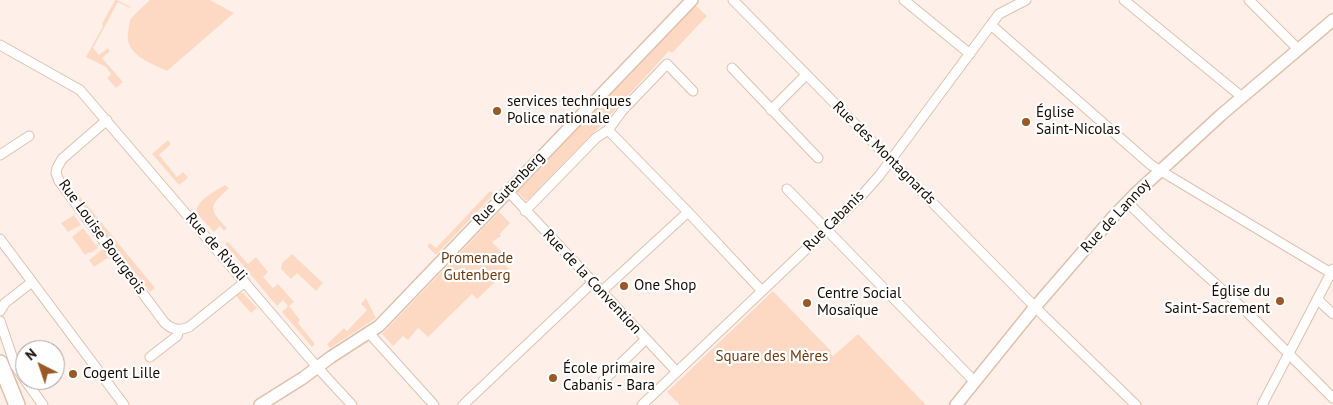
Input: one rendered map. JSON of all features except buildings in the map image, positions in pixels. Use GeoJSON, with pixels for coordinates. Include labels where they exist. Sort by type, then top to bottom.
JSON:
{"type":"FeatureCollection","features":[{"type":"Feature","properties":{"kind":"highway"},"geometry":{"type":"LineString","coordinates":[[0,363],[17,405]]}},
{"type":"Feature","properties":{"kind":"street","name":"Rue Gutenberg"},"geometry":{"type":"LineString","coordinates":[[260,405],[303,378],[331,356],[369,333],[384,321],[692,0]]}},
{"type":"Feature","properties":{"kind":"street","name":"Rue des Montagnards"},"geometry":{"type":"LineString","coordinates":[[733,0],[1035,307],[1136,405]]}},
{"type":"Feature","properties":{"kind":"street"},"geometry":{"type":"LineString","coordinates":[[904,0],[970,54]]}},
{"type":"Feature","properties":{"kind":"street","name":"Rue Cabanis"},"geometry":{"type":"LineString","coordinates":[[642,405],[868,188],[1000,14],[1026,0]]}},
{"type":"Feature","properties":{"kind":"street"},"geometry":{"type":"LineString","coordinates":[[1124,0],[1242,97]]}},
{"type":"Feature","properties":{"kind":"street"},"geometry":{"type":"LineString","coordinates":[[1249,0],[1298,48]]}},
{"type":"Feature","properties":{"kind":"street","name":"Rue de Lannoy"},"geometry":{"type":"LineString","coordinates":[[956,405],[1035,307],[1127,202],[1242,97],[1333,20]]}},
{"type":"Feature","properties":{"kind":"street"},"geometry":{"type":"LineString","coordinates":[[991,25],[1151,165],[1332,271],[1262,405]]}},
{"type":"Feature","properties":{"kind":"street","name":"Rue de Rivoli"},"geometry":{"type":"LineString","coordinates":[[0,45],[80,90],[317,367],[352,405]]}},
{"type":"Feature","properties":{"kind":"street","name":"Rue Gutenberg"},"geometry":{"type":"LineString","coordinates":[[525,211],[596,138],[608,130],[622,111],[667,64],[693,91]]}},
{"type":"Feature","properties":{"kind":"street"},"geometry":{"type":"LineString","coordinates":[[732,68],[818,158]]}},
{"type":"Feature","properties":{"kind":"street"},"geometry":{"type":"LineString","coordinates":[[771,110],[806,75]]}},
{"type":"Feature","properties":{"kind":"street","name":"Rue Louise Bourgeois"},"geometry":{"type":"LineString","coordinates":[[106,120],[62,159],[57,168],[57,177],[164,322],[168,326],[179,330]]}},
{"type":"Feature","properties":{"kind":"street"},"geometry":{"type":"LineString","coordinates":[[608,130],[762,291]]}},
{"type":"Feature","properties":{"kind":"street"},"geometry":{"type":"LineString","coordinates":[[0,155],[29,136]]}},
{"type":"Feature","properties":{"kind":"street"},"geometry":{"type":"LineString","coordinates":[[787,189],[975,382]]}},
{"type":"Feature","properties":{"kind":"street","name":"Rue de la Convention"},"geometry":{"type":"LineString","coordinates":[[508,191],[677,372]]}},
{"type":"Feature","properties":{"kind":"street"},"geometry":{"type":"LineString","coordinates":[[1127,202],[1246,311],[1333,398]]}},
{"type":"Feature","properties":{"kind":"street"},"geometry":{"type":"LineString","coordinates":[[601,292],[688,212]]}},
{"type":"Feature","properties":{"kind":"street"},"geometry":{"type":"LineString","coordinates":[[0,239],[124,405]]}},
{"type":"Feature","properties":{"kind":"street"},"geometry":{"type":"LineString","coordinates":[[0,311],[5,303],[32,282]]}},
{"type":"Feature","properties":{"kind":"street"},"geometry":{"type":"LineString","coordinates":[[150,357],[177,336],[179,330],[189,326],[246,282]]}},
{"type":"Feature","properties":{"kind":"street"},"geometry":{"type":"LineString","coordinates":[[463,405],[592,283]]}},
{"type":"Feature","properties":{"kind":"street"},"geometry":{"type":"LineString","coordinates":[[1317,299],[1333,314]]}},
{"type":"Feature","properties":{"kind":"street"},"geometry":{"type":"LineString","coordinates":[[0,321],[15,362]]}},
{"type":"Feature","properties":{"kind":"street"},"geometry":{"type":"LineString","coordinates":[[369,333],[434,405]]}},
{"type":"Feature","properties":{"kind":"street"},"geometry":{"type":"LineString","coordinates":[[603,381],[646,339]]}},
{"type":"Feature","properties":{"kind":"street"},"geometry":{"type":"LineString","coordinates":[[32,390],[43,405]]}},
{"type":"Feature","properties":{"kind":"green space"},"geometry":{"type":"Polygon","coordinates":[[[115,0],[131,7],[118,2],[93,48],[99,55],[108,48],[110,51],[102,58],[123,82],[116,88],[107,78],[111,74],[106,67],[86,57],[115,0]]]}},
{"type":"Feature","properties":{"kind":"green space"},"geometry":{"type":"Polygon","coordinates":[[[150,0],[210,0],[234,13],[167,71],[140,57],[130,47],[128,40],[130,20],[150,0]]]}},
{"type":"Feature","properties":{"kind":"green space"},"geometry":{"type":"Polygon","coordinates":[[[693,3],[707,16],[672,53],[669,51],[601,125],[528,200],[525,200],[516,190],[693,3]]]}},
{"type":"Feature","properties":{"kind":"green space"},"geometry":{"type":"Polygon","coordinates":[[[168,140],[171,144],[159,155],[177,177],[183,172],[188,178],[179,185],[152,154],[168,140]]]}},
{"type":"Feature","properties":{"kind":"green space"},"geometry":{"type":"Polygon","coordinates":[[[60,175],[68,182],[155,288],[150,292],[122,256],[119,258],[61,179],[60,175]]]}},
{"type":"Feature","properties":{"kind":"green space"},"geometry":{"type":"Polygon","coordinates":[[[225,185],[229,188],[213,207],[216,216],[227,228],[224,231],[220,226],[214,232],[198,214],[197,210],[201,201],[225,185]]]}},
{"type":"Feature","properties":{"kind":"green space"},"geometry":{"type":"Polygon","coordinates":[[[490,191],[494,194],[436,255],[427,246],[430,243],[436,248],[490,191]]]}},
{"type":"Feature","properties":{"kind":"green space","name":"Promenade Gutenberg"},"geometry":{"type":"Polygon","coordinates":[[[499,212],[510,223],[500,234],[501,236],[492,242],[504,254],[499,259],[509,269],[477,299],[472,294],[428,337],[418,328],[408,340],[403,336],[393,346],[382,334],[499,212]]]}},
{"type":"Feature","properties":{"kind":"green space"},"geometry":{"type":"Polygon","coordinates":[[[74,215],[81,225],[68,232],[61,223],[74,215]]]}},
{"type":"Feature","properties":{"kind":"green space"},"geometry":{"type":"Polygon","coordinates":[[[83,228],[98,248],[85,255],[72,237],[83,228]]]}},
{"type":"Feature","properties":{"kind":"green space"},"geometry":{"type":"Polygon","coordinates":[[[228,242],[248,264],[256,257],[268,272],[263,277],[273,288],[278,284],[294,302],[289,306],[300,320],[298,323],[315,344],[312,347],[282,312],[288,306],[283,300],[277,306],[225,244],[228,242]]]}},
{"type":"Feature","properties":{"kind":"green space"},"geometry":{"type":"Polygon","coordinates":[[[103,249],[109,257],[94,267],[89,260],[103,249]]]}},
{"type":"Feature","properties":{"kind":"green space"},"geometry":{"type":"Polygon","coordinates":[[[292,254],[323,283],[316,291],[297,273],[291,279],[281,269],[282,263],[292,254]]]}},
{"type":"Feature","properties":{"kind":"green space","name":"Square des Mères"},"geometry":{"type":"Polygon","coordinates":[[[773,291],[831,351],[830,353],[833,356],[858,334],[926,405],[680,405],[667,392],[773,291]]]}},
{"type":"Feature","properties":{"kind":"green space"},"geometry":{"type":"Polygon","coordinates":[[[243,293],[257,308],[251,313],[236,296],[243,293]]]}},
{"type":"Feature","properties":{"kind":"green space"},"geometry":{"type":"Polygon","coordinates":[[[366,298],[376,318],[330,348],[327,344],[344,328],[347,331],[367,310],[361,304],[366,298]]]}},
{"type":"Feature","properties":{"kind":"place","name":"services techniques Police nationale"},"geometry":{"type":"Point","coordinates":[497,111]}},
{"type":"Feature","properties":{"kind":"place","name":"Église Saint-Nicolas"},"geometry":{"type":"Point","coordinates":[1026,122]}},
{"type":"Feature","properties":{"kind":"place","name":"One Shop"},"geometry":{"type":"Point","coordinates":[624,286]}},
{"type":"Feature","properties":{"kind":"place","name":"Église du Saint-Sacrement"},"geometry":{"type":"Point","coordinates":[1280,301]}},
{"type":"Feature","properties":{"kind":"place","name":"Centre Social Mosaïque"},"geometry":{"type":"Point","coordinates":[807,303]}},
{"type":"Feature","properties":{"kind":"place","name":"Cogent Lille"},"geometry":{"type":"Point","coordinates":[73,374]}},
{"type":"Feature","properties":{"kind":"place","name":"École primaire Cabanis - Bara"},"geometry":{"type":"Point","coordinates":[553,378]}}]}
